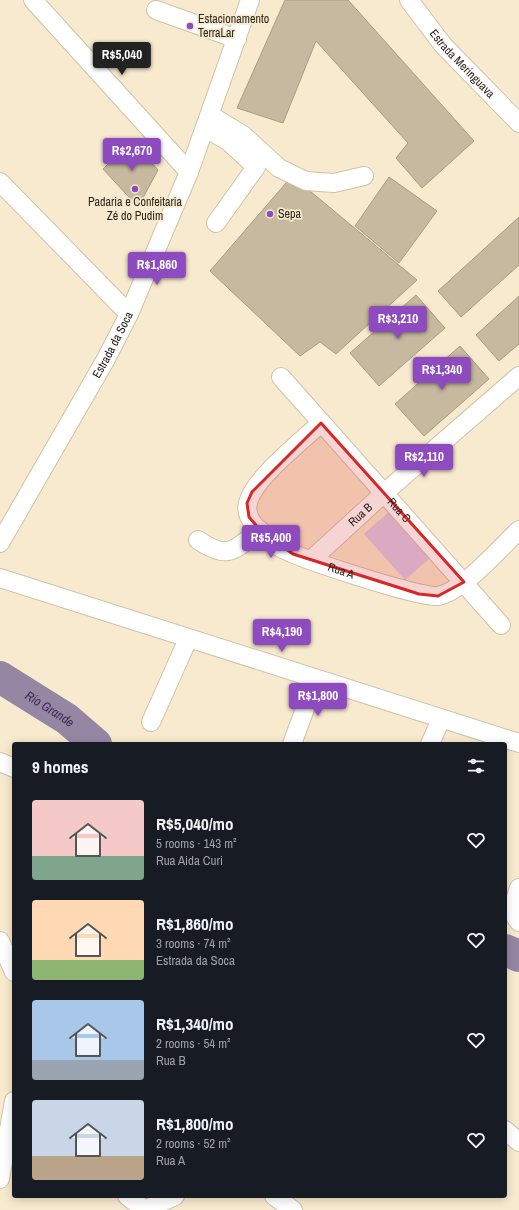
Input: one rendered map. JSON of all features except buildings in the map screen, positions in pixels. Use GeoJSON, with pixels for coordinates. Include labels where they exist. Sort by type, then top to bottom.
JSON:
{"type":"FeatureCollection","features":[{"type":"Feature","properties":{"kind":"street"},"geometry":{"type":"LineString","coordinates":[[33,0],[189,172]]}},
{"type":"Feature","properties":{"kind":"street","name":"Estrada da Soca"},"geometry":{"type":"LineString","coordinates":[[0,543],[106,360],[129,314],[189,172],[250,0]]}},
{"type":"Feature","properties":{"kind":"street","name":"Estrada Meringuava"},"geometry":{"type":"LineString","coordinates":[[408,0],[443,45],[519,123]]}},
{"type":"Feature","properties":{"kind":"street"},"geometry":{"type":"LineString","coordinates":[[156,10],[237,39]]}},
{"type":"Feature","properties":{"kind":"street"},"geometry":{"type":"LineString","coordinates":[[208,121],[256,168],[263,171],[270,171],[279,168]]}},
{"type":"Feature","properties":{"kind":"street"},"geometry":{"type":"LineString","coordinates":[[208,121],[243,135],[279,168],[306,181],[334,183],[364,176]]}},
{"type":"Feature","properties":{"kind":"street"},"geometry":{"type":"LineString","coordinates":[[216,224],[256,168]]}},
{"type":"Feature","properties":{"kind":"street"},"geometry":{"type":"LineString","coordinates":[[0,182],[129,314]]}},
{"type":"Feature","properties":{"kind":"street","name":"Rua B"},"geometry":{"type":"LineString","coordinates":[[311,560],[383,494],[519,376]]}},
{"type":"Feature","properties":{"kind":"street","name":"Rua C"},"geometry":{"type":"LineString","coordinates":[[280,377],[383,494],[457,587],[501,625]]}},
{"type":"Feature","properties":{"kind":"street","name":"Rua A"},"geometry":{"type":"LineString","coordinates":[[321,423],[267,474],[252,492],[247,503],[249,517],[260,530],[279,547],[311,560],[427,596],[438,596],[457,587]]}},
{"type":"Feature","properties":{"kind":"street"},"geometry":{"type":"LineString","coordinates":[[198,540],[210,548],[221,552],[228,551],[260,530]]}},
{"type":"Feature","properties":{"kind":"street"},"geometry":{"type":"LineString","coordinates":[[457,587],[519,530]]}},
{"type":"Feature","properties":{"kind":"street"},"geometry":{"type":"LineString","coordinates":[[0,578],[519,743]]}},
{"type":"Feature","properties":{"kind":"street"},"geometry":{"type":"LineString","coordinates":[[151,722],[188,639]]}},
{"type":"Feature","properties":{"kind":"street"},"geometry":{"type":"LineString","coordinates":[[293,742],[316,679]]}},
{"type":"Feature","properties":{"kind":"street"},"geometry":{"type":"LineString","coordinates":[[431,742],[441,719]]}},
{"type":"Feature","properties":{"kind":"street"},"geometry":{"type":"LineString","coordinates":[[0,762],[12,767]]}},
{"type":"Feature","properties":{"kind":"street"},"geometry":{"type":"LineString","coordinates":[[519,888],[514,900],[514,912],[519,922]]}},
{"type":"Feature","properties":{"kind":"street"},"geometry":{"type":"LineString","coordinates":[[0,941],[12,968]]}},
{"type":"Feature","properties":{"kind":"street"},"geometry":{"type":"LineString","coordinates":[[0,1179],[12,1112]]}},
{"type":"Feature","properties":{"kind":"street"},"geometry":{"type":"LineString","coordinates":[[507,1132],[519,1142]]}},
{"type":"Feature","properties":{"kind":"street"},"geometry":{"type":"LineString","coordinates":[[130,1198],[145,1210],[171,1198]]}},
{"type":"Feature","properties":{"kind":"street"},"geometry":{"type":"LineString","coordinates":[[277,1198],[294,1210]]}},
{"type":"Feature","properties":{"kind":"highlighted area"},"geometry":{"type":"Polygon","coordinates":[[[321,423],[464,582],[438,596],[419,594],[293,554],[260,530],[249,517],[247,503],[252,492],[321,423]]]}},
{"type":"Feature","properties":{"kind":"shaded area"},"geometry":{"type":"Polygon","coordinates":[[[390,511],[431,557],[405,580],[364,534],[390,511]]]}},
{"type":"Feature","properties":{"kind":"waterway","name":"Rio Grande"},"geometry":{"type":"LineString","coordinates":[[0,677],[67,719],[94,742]]}},
{"type":"Feature","properties":{"kind":"waterway","name":"Rio Grande"},"geometry":{"type":"LineString","coordinates":[[507,951],[519,956]]}},
{"type":"Feature","properties":{"kind":"place","name":"Estacionamento TerraLar"},"geometry":{"type":"Point","coordinates":[190,26]}},
{"type":"Feature","properties":{"kind":"place","name":"Padaria e Confeitaria Zé do Pudim"},"geometry":{"type":"Point","coordinates":[135,189]}},
{"type":"Feature","properties":{"kind":"place","name":"Sepa"},"geometry":{"type":"Point","coordinates":[270,214]}}]}
